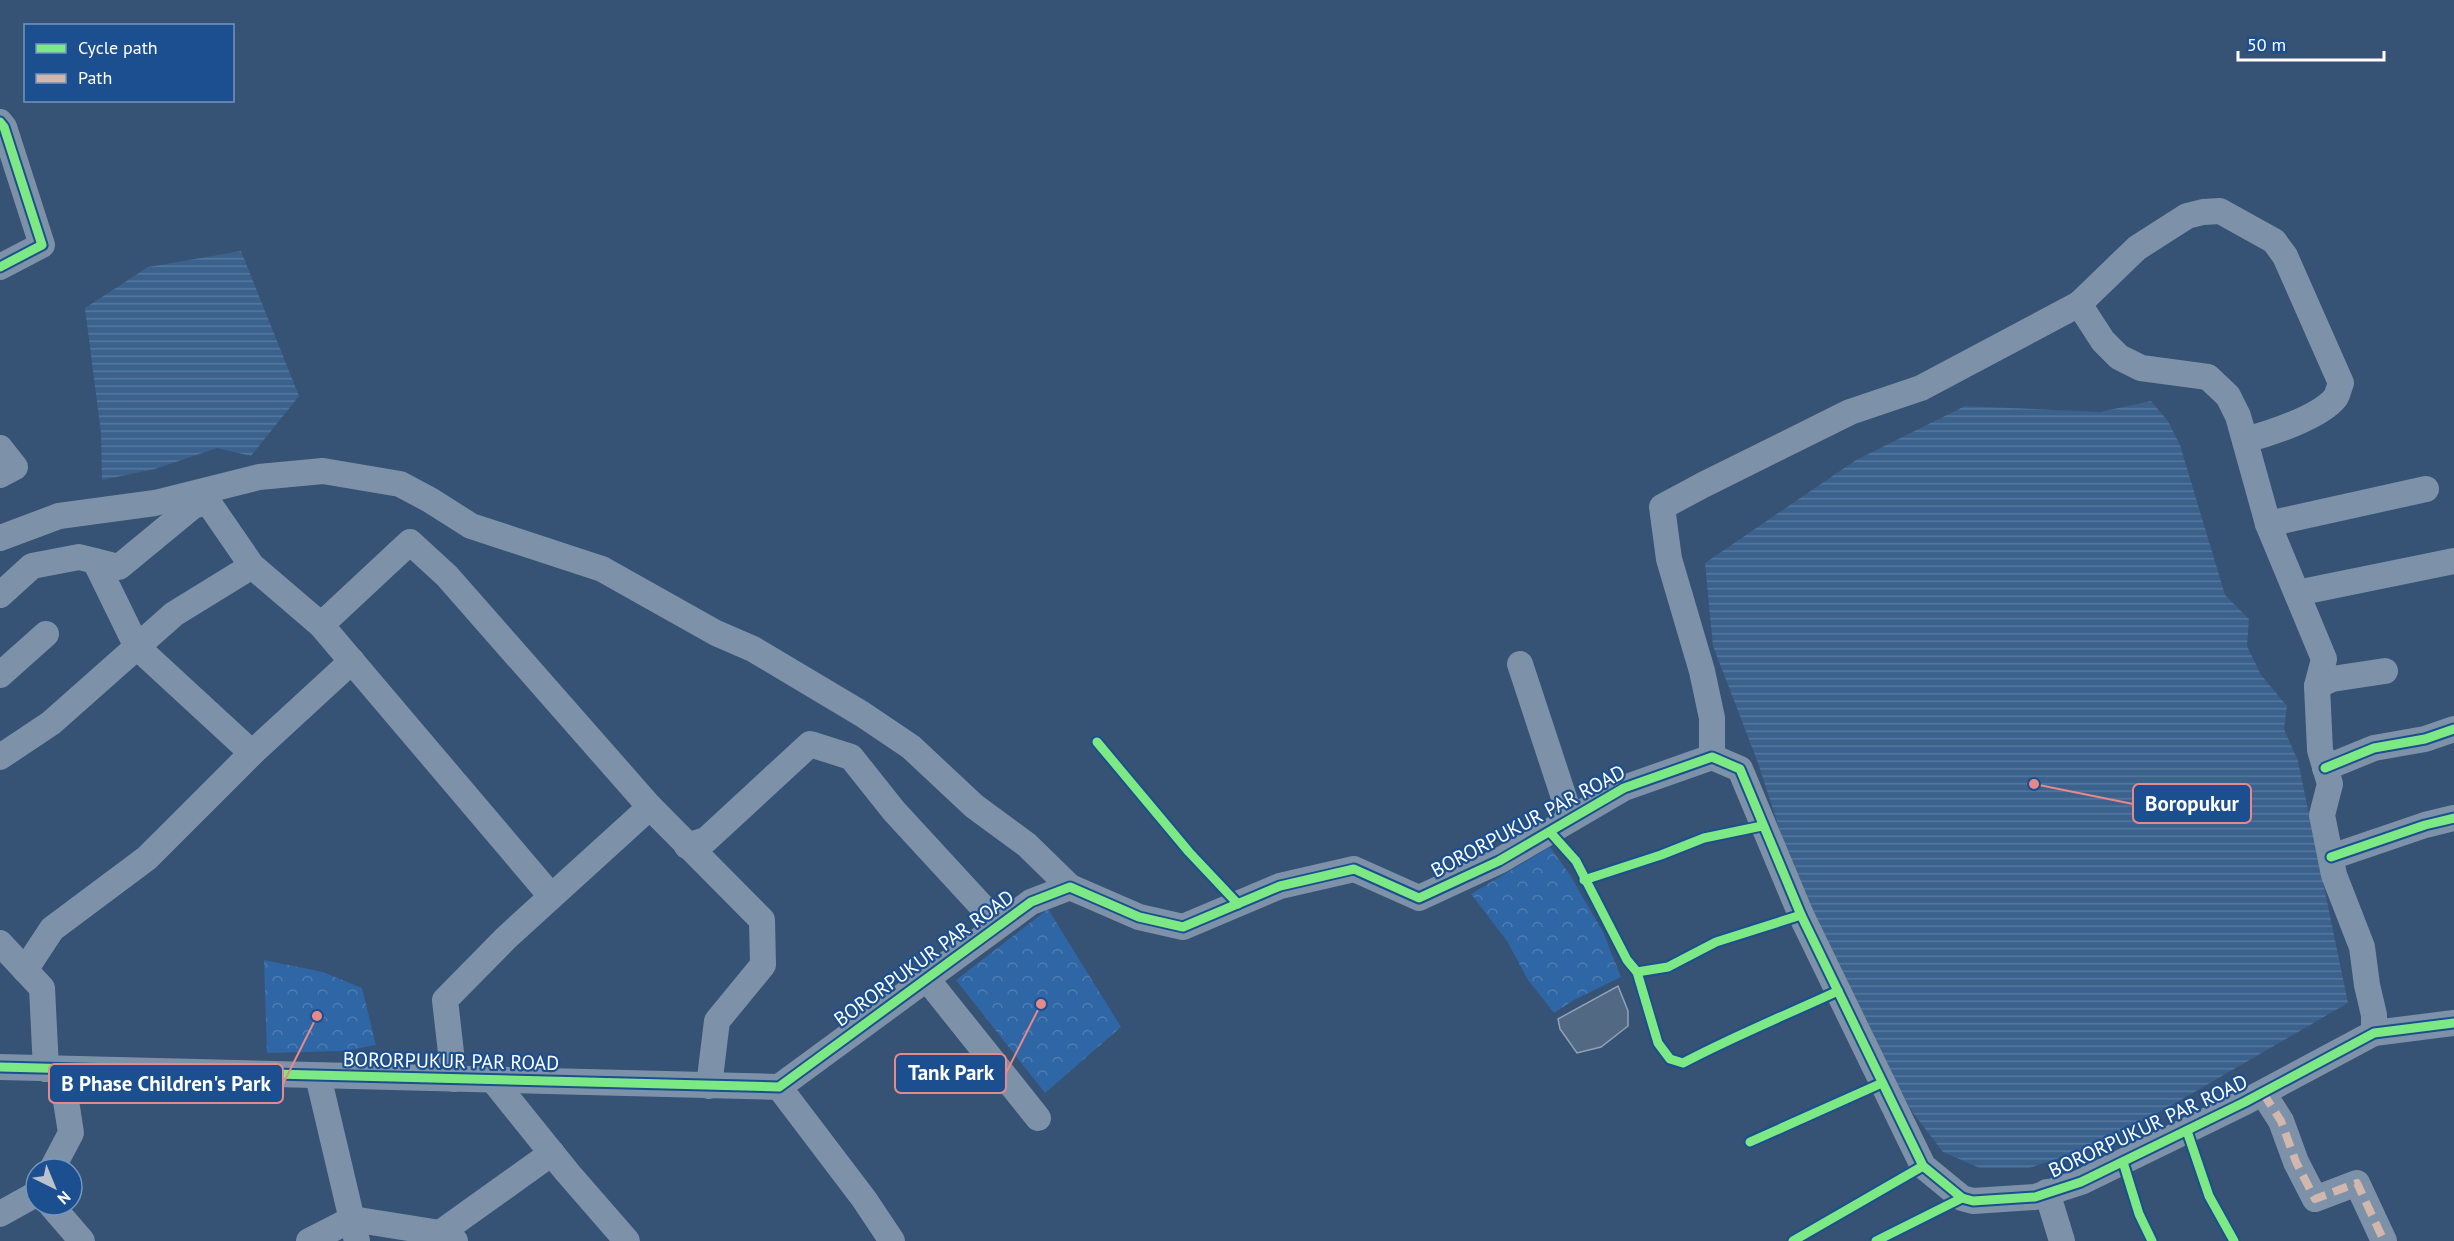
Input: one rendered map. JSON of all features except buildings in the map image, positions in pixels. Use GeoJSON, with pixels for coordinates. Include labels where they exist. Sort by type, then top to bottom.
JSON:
{"type":"FeatureCollection","features":[{"type":"Feature","properties":{"kind":"street"},"geometry":{"type":"LineString","coordinates":[[0,122],[4,127],[42,245],[0,267]]}},
{"type":"Feature","properties":{"kind":"street"},"geometry":{"type":"LineString","coordinates":[[1712,757],[1712,718],[1702,671],[1669,559],[1662,507],[1850,412],[1921,388],[2079,304],[2137,248],[2187,216],[2220,211],[2274,242],[2285,256],[2341,383],[2336,396],[2321,409],[2273,433],[2245,440]]}},
{"type":"Feature","properties":{"kind":"street"},"geometry":{"type":"LineString","coordinates":[[2079,304],[2103,341],[2119,357],[2141,368],[2208,377],[2229,396],[2238,416],[2268,524],[2324,659],[2317,686],[2320,750],[2330,784],[2322,815],[2334,875],[2362,947],[2374,1015],[2374,1033]]}},
{"type":"Feature","properties":{"kind":"street"},"geometry":{"type":"LineString","coordinates":[[0,447],[15,467],[0,475]]}},
{"type":"Feature","properties":{"kind":"street"},"geometry":{"type":"LineString","coordinates":[[0,538],[59,516],[155,503],[259,477],[323,471],[399,484],[471,526],[602,569],[716,633],[753,649],[862,714],[911,747],[974,806],[1027,845],[1070,887]]}},
{"type":"Feature","properties":{"kind":"street"},"geometry":{"type":"LineString","coordinates":[[2268,524],[2426,489]]}},
{"type":"Feature","properties":{"kind":"street"},"geometry":{"type":"LineString","coordinates":[[0,594],[32,566],[79,557],[119,567],[193,506],[208,502],[252,566],[321,625],[551,896]]}},
{"type":"Feature","properties":{"kind":"street"},"geometry":{"type":"LineString","coordinates":[[321,625],[410,542],[447,576],[650,807],[762,920],[763,965],[717,1021],[709,1086]]}},
{"type":"Feature","properties":{"kind":"street"},"geometry":{"type":"LineString","coordinates":[[95,561],[137,647],[252,753]]}},
{"type":"Feature","properties":{"kind":"street"},"geometry":{"type":"LineString","coordinates":[[2297,593],[2454,561]]}},
{"type":"Feature","properties":{"kind":"street"},"geometry":{"type":"LineString","coordinates":[[0,757],[51,723],[174,614],[252,566]]}},
{"type":"Feature","properties":{"kind":"street"},"geometry":{"type":"LineString","coordinates":[[0,675],[46,634]]}},
{"type":"Feature","properties":{"kind":"street"},"geometry":{"type":"LineString","coordinates":[[25,970],[52,929],[147,858],[252,753],[352,661]]}},
{"type":"Feature","properties":{"kind":"street"},"geometry":{"type":"LineString","coordinates":[[1520,664],[1572,819]]}},
{"type":"Feature","properties":{"kind":"street"},"geometry":{"type":"LineString","coordinates":[[2317,686],[2332,679],[2385,671]]}},
{"type":"Feature","properties":{"kind":"street"},"geometry":{"type":"LineString","coordinates":[[2325,768],[2374,748],[2425,739],[2454,729]]}},
{"type":"Feature","properties":{"kind":"street"},"geometry":{"type":"LineString","coordinates":[[687,846],[706,840],[810,744],[851,757],[894,811],[999,925]]}},
{"type":"Feature","properties":{"kind":"street","name":"BORORPUKUR PAR ROAD"},"geometry":{"type":"LineString","coordinates":[[0,1067],[779,1087],[1031,902],[1070,887],[1139,916],[1183,927],[1280,886],[1354,869],[1419,898],[1499,861],[1624,788],[1712,757],[1740,769],[1801,915],[1923,1166],[1962,1198],[1972,1202],[2035,1197],[2081,1182],[2263,1093],[2374,1033],[2454,1023]]}},
{"type":"Feature","properties":{"kind":"street"},"geometry":{"type":"LineString","coordinates":[[454,1079],[445,1000],[551,896],[650,807]]}},
{"type":"Feature","properties":{"kind":"street"},"geometry":{"type":"LineString","coordinates":[[2331,857],[2425,825],[2454,818]]}},
{"type":"Feature","properties":{"kind":"street"},"geometry":{"type":"LineString","coordinates":[[0,943],[42,988],[54,1069],[71,1133],[58,1157]]}},
{"type":"Feature","properties":{"kind":"street"},"geometry":{"type":"LineString","coordinates":[[927,979],[1038,1118]]}},
{"type":"Feature","properties":{"kind":"street"},"geometry":{"type":"LineString","coordinates":[[318,1076],[354,1230]]}},
{"type":"Feature","properties":{"kind":"street"},"geometry":{"type":"LineString","coordinates":[[493,1080],[627,1241]]}},
{"type":"Feature","properties":{"kind":"street"},"geometry":{"type":"LineString","coordinates":[[779,1087],[892,1241]]}},
{"type":"Feature","properties":{"kind":"street"},"geometry":{"type":"LineString","coordinates":[[2263,1093],[2281,1121],[2296,1162],[2315,1199],[2357,1183],[2384,1241]]}},
{"type":"Feature","properties":{"kind":"street"},"geometry":{"type":"LineString","coordinates":[[309,1241],[354,1230],[447,1237],[552,1153]]}},
{"type":"Feature","properties":{"kind":"street"},"geometry":{"type":"LineString","coordinates":[[2047,1192],[2062,1241]]}},
{"type":"Feature","properties":{"kind":"street"},"geometry":{"type":"LineString","coordinates":[[0,1214],[24,1201]]}},
{"type":"Feature","properties":{"kind":"street"},"geometry":{"type":"LineString","coordinates":[[61,1217],[81,1241]]}},
{"type":"Feature","properties":{"kind":"green space"},"geometry":{"type":"Polygon","coordinates":[[[1550,847],[1570,875],[1603,932],[1621,977],[1574,1000],[1554,1013],[1528,980],[1507,941],[1471,894],[1550,847]]]}},
{"type":"Feature","properties":{"kind":"green space"},"geometry":{"type":"Polygon","coordinates":[[[1048,909],[1121,1027],[1045,1093],[956,980],[1048,909]]]}},
{"type":"Feature","properties":{"kind":"green space"},"geometry":{"type":"Polygon","coordinates":[[[264,960],[323,972],[362,988],[376,1045],[344,1051],[267,1053],[264,960]]]}},
{"type":"Feature","properties":{"kind":"shaded area"},"geometry":{"type":"Polygon","coordinates":[[[241,251],[299,396],[251,456],[217,448],[155,469],[102,480],[101,433],[85,308],[148,267],[241,251]]]}},
{"type":"Feature","properties":{"kind":"shaded area"},"geometry":{"type":"Polygon","coordinates":[[[2151,401],[2168,421],[2180,445],[2225,595],[2249,619],[2247,646],[2261,675],[2287,706],[2284,729],[2298,761],[2348,1003],[2172,1105],[2088,1149],[2029,1168],[1980,1168],[1943,1152],[1913,1113],[1870,1040],[1797,883],[1758,763],[1713,646],[1705,563],[1856,460],[1965,406],[2100,412],[2151,401]]]}},
{"type":"Feature","properties":{"kind":"marked path"},"geometry":{"type":"LineString","coordinates":[[2263,1093],[2281,1121],[2296,1162],[2315,1199],[2357,1183],[2384,1241]]}},
{"type":"Feature","properties":{"kind":"cycle path"},"geometry":{"type":"LineString","coordinates":[[0,122],[4,127],[42,245],[0,267]]}},
{"type":"Feature","properties":{"kind":"cycle path"},"geometry":{"type":"LineString","coordinates":[[2325,768],[2374,748],[2425,739],[2454,729]]}},
{"type":"Feature","properties":{"kind":"cycle path"},"geometry":{"type":"LineString","coordinates":[[1097,742],[1189,852],[1238,904]]}},
{"type":"Feature","properties":{"kind":"cycle path"},"geometry":{"type":"LineString","coordinates":[[0,1067],[779,1087],[1031,902],[1070,887],[1139,917],[1183,927],[1280,886],[1354,869],[1419,898],[1499,861],[1624,788],[1712,757],[1740,769],[1801,915],[1923,1166],[1962,1198],[1973,1201],[2035,1197],[2081,1182],[2245,1102],[2374,1033],[2454,1023]]}},
{"type":"Feature","properties":{"kind":"cycle path"},"geometry":{"type":"LineString","coordinates":[[2331,857],[2425,825],[2454,818]]}},
{"type":"Feature","properties":{"kind":"cycle path"},"geometry":{"type":"LineString","coordinates":[[1584,880],[1661,855],[1704,838],[1762,826]]}},
{"type":"Feature","properties":{"kind":"cycle path"},"geometry":{"type":"LineString","coordinates":[[1550,832],[1576,861],[1627,960],[1637,972],[1658,1043],[1670,1059],[1683,1063],[1838,991]]}},
{"type":"Feature","properties":{"kind":"cycle path"},"geometry":{"type":"LineString","coordinates":[[1637,972],[1668,967],[1716,942],[1801,915]]}},
{"type":"Feature","properties":{"kind":"cycle path"},"geometry":{"type":"LineString","coordinates":[[1750,1142],[1882,1083]]}},
{"type":"Feature","properties":{"kind":"cycle path"},"geometry":{"type":"LineString","coordinates":[[2187,1131],[2209,1196],[2234,1241]]}},
{"type":"Feature","properties":{"kind":"cycle path"},"geometry":{"type":"LineString","coordinates":[[2123,1162],[2139,1214],[2152,1241]]}},
{"type":"Feature","properties":{"kind":"cycle path"},"geometry":{"type":"LineString","coordinates":[[1793,1241],[1923,1166]]}},
{"type":"Feature","properties":{"kind":"cycle path"},"geometry":{"type":"LineString","coordinates":[[1876,1241],[1962,1198]]}},
{"type":"Feature","properties":{"kind":"place","name":"Boropukur"},"geometry":{"type":"Point","coordinates":[2034,784]}},
{"type":"Feature","properties":{"kind":"place","name":"Tank Park"},"geometry":{"type":"Point","coordinates":[1041,1004]}},
{"type":"Feature","properties":{"kind":"place","name":"B Phase Children's Park"},"geometry":{"type":"Point","coordinates":[317,1016]}}]}
